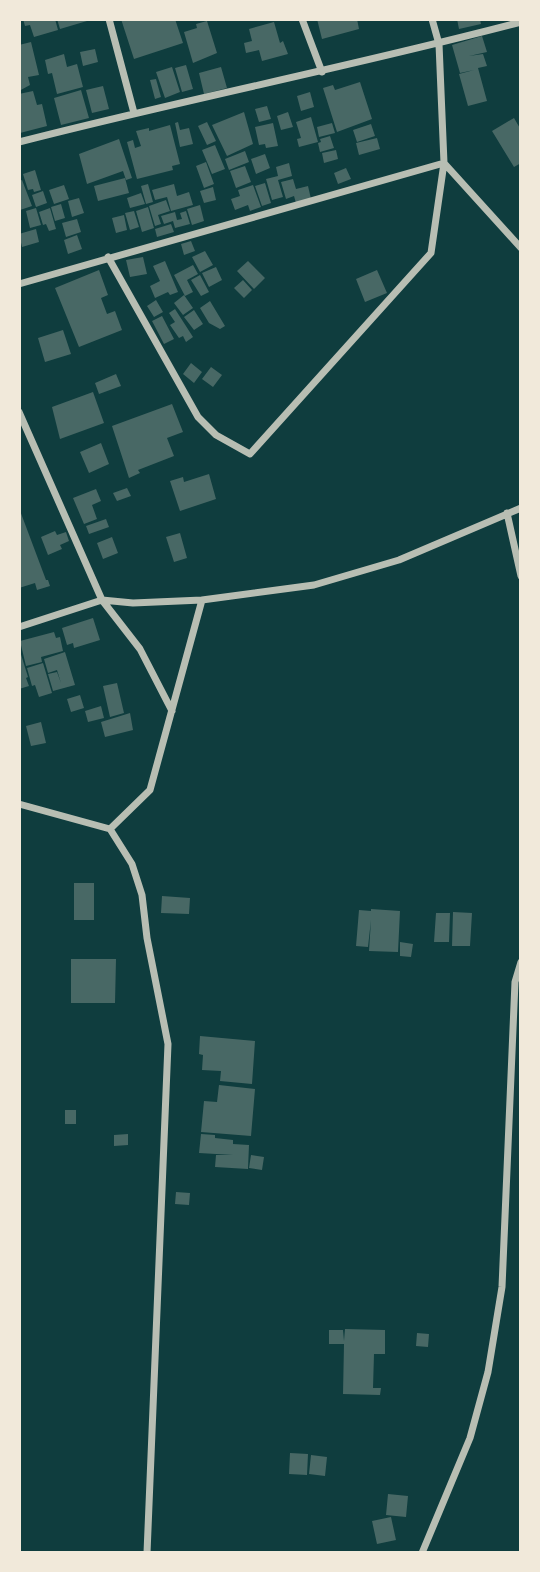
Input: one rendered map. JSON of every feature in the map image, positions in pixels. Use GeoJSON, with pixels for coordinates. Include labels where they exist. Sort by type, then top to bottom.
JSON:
{"type":"FeatureCollection","features":[{"type":"Feature","properties":{"kind":"street"},"geometry":{"type":"LineString","coordinates":[[109,19],[134,113]]}},
{"type":"Feature","properties":{"kind":"street"},"geometry":{"type":"LineString","coordinates":[[302,19],[321,72]]}},
{"type":"Feature","properties":{"kind":"street"},"geometry":{"type":"LineString","coordinates":[[108,257],[198,417],[216,435],[250,454],[430,253],[444,163],[439,44],[432,19]]}},
{"type":"Feature","properties":{"kind":"street"},"geometry":{"type":"LineString","coordinates":[[19,142],[134,113],[439,44],[521,22]]}},
{"type":"Feature","properties":{"kind":"street"},"geometry":{"type":"LineString","coordinates":[[444,163],[521,248]]}},
{"type":"Feature","properties":{"kind":"street"},"geometry":{"type":"LineString","coordinates":[[19,284],[444,163]]}},
{"type":"Feature","properties":{"kind":"street"},"geometry":{"type":"LineString","coordinates":[[19,412],[102,600],[141,649],[172,711]]}},
{"type":"Feature","properties":{"kind":"street"},"geometry":{"type":"LineString","coordinates":[[19,626],[102,600],[156,603],[202,600],[314,585],[398,560],[521,508]]}},
{"type":"Feature","properties":{"kind":"street"},"geometry":{"type":"LineString","coordinates":[[507,513],[521,576]]}},
{"type":"Feature","properties":{"kind":"street"},"geometry":{"type":"LineString","coordinates":[[110,829],[150,790],[202,600]]}},
{"type":"Feature","properties":{"kind":"street"},"geometry":{"type":"LineString","coordinates":[[19,804],[110,829],[132,864],[142,895],[147,938],[168,1044],[147,1553]]}},
{"type":"Feature","properties":{"kind":"street"},"geometry":{"type":"LineString","coordinates":[[422,1553],[470,1438],[490,1360],[502,1287],[515,982],[521,961]]}},
{"type":"Feature","properties":{"kind":"building"},"geometry":{"type":"Polygon","coordinates":[[[23,19],[55,19],[58,30],[34,37],[30,25],[25,26],[23,19]]]}},
{"type":"Feature","properties":{"kind":"building"},"geometry":{"type":"Polygon","coordinates":[[[57,19],[86,19],[87,21],[60,29],[57,19]]]}},
{"type":"Feature","properties":{"kind":"building"},"geometry":{"type":"Polygon","coordinates":[[[121,19],[175,19],[183,43],[134,59],[121,19]]]}},
{"type":"Feature","properties":{"kind":"building"},"geometry":{"type":"Polygon","coordinates":[[[317,19],[357,19],[359,29],[322,39],[317,19]]]}},
{"type":"Feature","properties":{"kind":"building"},"geometry":{"type":"Polygon","coordinates":[[[457,19],[480,19],[481,24],[459,29],[457,19]]]}},
{"type":"Feature","properties":{"kind":"building"},"geometry":{"type":"Polygon","coordinates":[[[207,21],[217,53],[193,63],[184,32],[207,21]]]}},
{"type":"Feature","properties":{"kind":"building"},"geometry":{"type":"Polygon","coordinates":[[[274,22],[280,43],[283,41],[288,54],[262,61],[259,50],[246,53],[244,43],[252,41],[249,29],[274,22]]]}},
{"type":"Feature","properties":{"kind":"building"},"geometry":{"type":"Polygon","coordinates":[[[482,36],[487,52],[469,56],[483,54],[487,66],[478,68],[487,101],[468,106],[459,74],[474,70],[460,73],[452,45],[482,36]]]}},
{"type":"Feature","properties":{"kind":"building"},"geometry":{"type":"Polygon","coordinates":[[[31,42],[39,75],[28,77],[30,85],[19,91],[19,45],[31,42]]]}},
{"type":"Feature","properties":{"kind":"building"},"geometry":{"type":"Polygon","coordinates":[[[95,49],[98,62],[83,66],[80,52],[95,49]]]}},
{"type":"Feature","properties":{"kind":"building"},"geometry":{"type":"Polygon","coordinates":[[[64,54],[67,67],[77,64],[83,87],[57,94],[52,73],[48,74],[45,60],[64,54]]]}},
{"type":"Feature","properties":{"kind":"building"},"geometry":{"type":"Polygon","coordinates":[[[186,65],[193,89],[182,92],[175,68],[186,65]]]}},
{"type":"Feature","properties":{"kind":"building"},"geometry":{"type":"Polygon","coordinates":[[[172,67],[180,92],[165,98],[156,72],[172,67]]]}},
{"type":"Feature","properties":{"kind":"building"},"geometry":{"type":"Polygon","coordinates":[[[221,67],[227,88],[204,94],[199,73],[221,67]]]}},
{"type":"Feature","properties":{"kind":"building"},"geometry":{"type":"Polygon","coordinates":[[[156,79],[161,97],[155,99],[150,80],[156,79]]]}},
{"type":"Feature","properties":{"kind":"building"},"geometry":{"type":"Polygon","coordinates":[[[360,82],[372,119],[337,132],[323,88],[333,85],[335,90],[360,82]]]}},
{"type":"Feature","properties":{"kind":"building"},"geometry":{"type":"Polygon","coordinates":[[[103,86],[109,109],[92,113],[86,90],[103,86]]]}},
{"type":"Feature","properties":{"kind":"building"},"geometry":{"type":"Polygon","coordinates":[[[81,90],[89,118],[61,125],[54,98],[81,90]]]}},
{"type":"Feature","properties":{"kind":"building"},"geometry":{"type":"Polygon","coordinates":[[[33,91],[37,105],[42,104],[47,126],[20,133],[19,94],[33,91]]]}},
{"type":"Feature","properties":{"kind":"building"},"geometry":{"type":"Polygon","coordinates":[[[310,92],[314,107],[301,111],[297,96],[310,92]]]}},
{"type":"Feature","properties":{"kind":"building"},"geometry":{"type":"Polygon","coordinates":[[[267,106],[271,119],[259,122],[255,109],[267,106]]]}},
{"type":"Feature","properties":{"kind":"building"},"geometry":{"type":"Polygon","coordinates":[[[244,112],[253,144],[227,156],[212,125],[244,112]]]}},
{"type":"Feature","properties":{"kind":"building"},"geometry":{"type":"Polygon","coordinates":[[[288,112],[293,127],[281,130],[277,116],[288,112]]]}},
{"type":"Feature","properties":{"kind":"building"},"geometry":{"type":"Polygon","coordinates":[[[311,117],[318,142],[299,147],[297,139],[301,138],[296,122],[311,117]]]}},
{"type":"Feature","properties":{"kind":"building"},"geometry":{"type":"Polygon","coordinates":[[[514,118],[521,130],[521,163],[514,167],[492,131],[514,118]]]}},
{"type":"Feature","properties":{"kind":"building"},"geometry":{"type":"Polygon","coordinates":[[[178,122],[180,130],[189,128],[193,144],[180,147],[175,123],[178,122]]]}},
{"type":"Feature","properties":{"kind":"building"},"geometry":{"type":"Polygon","coordinates":[[[207,122],[216,141],[207,145],[198,126],[207,122]]]}},
{"type":"Feature","properties":{"kind":"building"},"geometry":{"type":"Polygon","coordinates":[[[273,123],[278,146],[266,148],[265,144],[259,145],[255,127],[273,123]]]}},
{"type":"Feature","properties":{"kind":"building"},"geometry":{"type":"Polygon","coordinates":[[[332,123],[335,133],[319,137],[317,127],[332,123]]]}},
{"type":"Feature","properties":{"kind":"building"},"geometry":{"type":"Polygon","coordinates":[[[371,124],[375,136],[357,142],[353,130],[371,124]]]}},
{"type":"Feature","properties":{"kind":"building"},"geometry":{"type":"Polygon","coordinates":[[[170,125],[180,164],[172,166],[173,170],[137,179],[127,142],[133,140],[135,148],[141,146],[136,131],[149,128],[149,131],[170,125]]]}},
{"type":"Feature","properties":{"kind":"building"},"geometry":{"type":"Polygon","coordinates":[[[330,136],[334,148],[320,152],[320,139],[330,136]]]}},
{"type":"Feature","properties":{"kind":"building"},"geometry":{"type":"Polygon","coordinates":[[[377,138],[380,149],[359,155],[356,143],[377,138]]]}},
{"type":"Feature","properties":{"kind":"building"},"geometry":{"type":"Polygon","coordinates":[[[119,139],[132,178],[126,180],[123,171],[87,184],[79,154],[119,139]]]}},
{"type":"Feature","properties":{"kind":"building"},"geometry":{"type":"Polygon","coordinates":[[[215,145],[225,169],[212,174],[202,150],[215,145]]]}},
{"type":"Feature","properties":{"kind":"building"},"geometry":{"type":"Polygon","coordinates":[[[336,150],[338,159],[324,163],[322,153],[336,150]]]}},
{"type":"Feature","properties":{"kind":"building"},"geometry":{"type":"Polygon","coordinates":[[[245,151],[249,162],[229,170],[225,159],[245,151]]]}},
{"type":"Feature","properties":{"kind":"building"},"geometry":{"type":"Polygon","coordinates":[[[265,154],[270,168],[256,174],[251,159],[265,154]]]}},
{"type":"Feature","properties":{"kind":"building"},"geometry":{"type":"Polygon","coordinates":[[[206,162],[214,184],[204,188],[196,166],[206,162]]]}},
{"type":"Feature","properties":{"kind":"building"},"geometry":{"type":"Polygon","coordinates":[[[289,163],[292,176],[278,180],[283,197],[272,200],[266,179],[278,176],[276,167],[289,163]]]}},
{"type":"Feature","properties":{"kind":"building"},"geometry":{"type":"Polygon","coordinates":[[[245,166],[251,182],[236,188],[230,171],[245,166]]]}},
{"type":"Feature","properties":{"kind":"building"},"geometry":{"type":"Polygon","coordinates":[[[346,168],[351,179],[338,184],[334,173],[346,168]]]}},
{"type":"Feature","properties":{"kind":"building"},"geometry":{"type":"Polygon","coordinates":[[[35,170],[41,190],[34,192],[33,189],[28,190],[23,174],[35,170]]]}},
{"type":"Feature","properties":{"kind":"building"},"geometry":{"type":"Polygon","coordinates":[[[125,178],[129,193],[98,201],[94,186],[125,178]]]}},
{"type":"Feature","properties":{"kind":"building"},"geometry":{"type":"Polygon","coordinates":[[[293,179],[296,189],[308,186],[311,199],[296,203],[294,196],[286,199],[281,182],[293,179]]]}},
{"type":"Feature","properties":{"kind":"building"},"geometry":{"type":"Polygon","coordinates":[[[22,180],[32,206],[20,210],[19,181],[22,180]]]}},
{"type":"Feature","properties":{"kind":"building"},"geometry":{"type":"Polygon","coordinates":[[[265,183],[271,203],[262,206],[255,186],[265,183]]]}},
{"type":"Feature","properties":{"kind":"building"},"geometry":{"type":"Polygon","coordinates":[[[148,184],[153,202],[146,204],[141,186],[148,184]]]}},
{"type":"Feature","properties":{"kind":"building"},"geometry":{"type":"Polygon","coordinates":[[[174,184],[177,196],[189,192],[193,205],[171,211],[167,197],[155,200],[152,190],[174,184]]]}},
{"type":"Feature","properties":{"kind":"building"},"geometry":{"type":"Polygon","coordinates":[[[64,185],[69,199],[54,204],[49,190],[64,185]]]}},
{"type":"Feature","properties":{"kind":"building"},"geometry":{"type":"Polygon","coordinates":[[[253,185],[261,207],[250,211],[248,205],[235,210],[231,199],[240,196],[238,190],[253,185]]]}},
{"type":"Feature","properties":{"kind":"building"},"geometry":{"type":"Polygon","coordinates":[[[213,187],[216,200],[204,203],[200,191],[213,187]]]}},
{"type":"Feature","properties":{"kind":"building"},"geometry":{"type":"Polygon","coordinates":[[[43,191],[47,203],[36,207],[32,195],[43,191]]]}},
{"type":"Feature","properties":{"kind":"building"},"geometry":{"type":"Polygon","coordinates":[[[141,193],[145,204],[130,208],[127,198],[141,193]]]}},
{"type":"Feature","properties":{"kind":"building"},"geometry":{"type":"Polygon","coordinates":[[[79,198],[84,213],[72,217],[68,201],[79,198]]]}},
{"type":"Feature","properties":{"kind":"building"},"geometry":{"type":"Polygon","coordinates":[[[166,200],[170,211],[158,215],[161,224],[155,226],[149,206],[166,200]]]}},
{"type":"Feature","properties":{"kind":"building"},"geometry":{"type":"Polygon","coordinates":[[[61,204],[65,218],[55,221],[51,207],[61,204]]]}},
{"type":"Feature","properties":{"kind":"building"},"geometry":{"type":"Polygon","coordinates":[[[200,205],[204,221],[192,225],[187,209],[200,205]]]}},
{"type":"Feature","properties":{"kind":"building"},"geometry":{"type":"Polygon","coordinates":[[[148,207],[154,228],[142,232],[136,211],[148,207]]]}},
{"type":"Feature","properties":{"kind":"building"},"geometry":{"type":"Polygon","coordinates":[[[36,208],[41,225],[30,228],[26,211],[36,208]]]}},
{"type":"Feature","properties":{"kind":"building"},"geometry":{"type":"Polygon","coordinates":[[[50,208],[56,229],[49,231],[46,224],[43,225],[39,212],[50,208]]]}},
{"type":"Feature","properties":{"kind":"building"},"geometry":{"type":"Polygon","coordinates":[[[134,211],[139,227],[130,230],[125,213],[134,211]]]}},
{"type":"Feature","properties":{"kind":"building"},"geometry":{"type":"Polygon","coordinates":[[[186,211],[190,224],[175,228],[173,221],[164,224],[161,216],[175,212],[177,220],[182,219],[180,213],[186,211]]]}},
{"type":"Feature","properties":{"kind":"building"},"geometry":{"type":"Polygon","coordinates":[[[124,215],[127,230],[116,233],[112,218],[124,215]]]}},
{"type":"Feature","properties":{"kind":"building"},"geometry":{"type":"Polygon","coordinates":[[[77,219],[81,232],[66,237],[62,223],[77,219]]]}},
{"type":"Feature","properties":{"kind":"building"},"geometry":{"type":"Polygon","coordinates":[[[171,224],[174,232],[157,237],[155,229],[171,224]]]}},
{"type":"Feature","properties":{"kind":"building"},"geometry":{"type":"Polygon","coordinates":[[[36,229],[39,242],[22,247],[19,234],[36,229]]]}},
{"type":"Feature","properties":{"kind":"building"},"geometry":{"type":"Polygon","coordinates":[[[77,235],[82,249],[68,254],[64,240],[77,235]]]}},
{"type":"Feature","properties":{"kind":"building"},"geometry":{"type":"Polygon","coordinates":[[[191,241],[195,251],[184,255],[181,244],[191,241]]]}},
{"type":"Feature","properties":{"kind":"building"},"geometry":{"type":"Polygon","coordinates":[[[205,251],[213,265],[200,272],[192,257],[205,251]]]}},
{"type":"Feature","properties":{"kind":"building"},"geometry":{"type":"Polygon","coordinates":[[[143,257],[147,274],[130,277],[126,260],[143,257]]]}},
{"type":"Feature","properties":{"kind":"building"},"geometry":{"type":"Polygon","coordinates":[[[165,261],[178,292],[170,295],[168,292],[155,298],[150,286],[160,281],[153,266],[165,261]]]}},
{"type":"Feature","properties":{"kind":"building"},"geometry":{"type":"Polygon","coordinates":[[[248,261],[265,278],[254,289],[237,271],[248,261]]]}},
{"type":"Feature","properties":{"kind":"building"},"geometry":{"type":"Polygon","coordinates":[[[193,265],[198,274],[187,280],[193,292],[185,296],[174,275],[193,265]]]}},
{"type":"Feature","properties":{"kind":"building"},"geometry":{"type":"Polygon","coordinates":[[[216,267],[222,280],[209,287],[202,273],[216,267]]]}},
{"type":"Feature","properties":{"kind":"building"},"geometry":{"type":"Polygon","coordinates":[[[99,270],[108,295],[101,298],[107,314],[115,311],[122,330],[79,347],[55,288],[99,270]]]}},
{"type":"Feature","properties":{"kind":"building"},"geometry":{"type":"Polygon","coordinates":[[[377,270],[387,293],[365,302],[356,279],[377,270]]]}},
{"type":"Feature","properties":{"kind":"building"},"geometry":{"type":"Polygon","coordinates":[[[200,275],[209,292],[201,296],[191,280],[200,275]]]}},
{"type":"Feature","properties":{"kind":"building"},"geometry":{"type":"Polygon","coordinates":[[[243,280],[252,290],[244,298],[234,288],[243,280]]]}},
{"type":"Feature","properties":{"kind":"building"},"geometry":{"type":"Polygon","coordinates":[[[184,295],[193,308],[183,315],[174,303],[184,295]]]}},
{"type":"Feature","properties":{"kind":"building"},"geometry":{"type":"Polygon","coordinates":[[[156,300],[163,312],[154,317],[147,306],[156,300]]]}},
{"type":"Feature","properties":{"kind":"building"},"geometry":{"type":"Polygon","coordinates":[[[210,301],[225,326],[220,329],[209,323],[200,308],[210,301]]]}},
{"type":"Feature","properties":{"kind":"building"},"geometry":{"type":"Polygon","coordinates":[[[175,309],[193,337],[186,342],[183,336],[179,338],[170,325],[175,322],[169,313],[175,309]]]}},
{"type":"Feature","properties":{"kind":"building"},"geometry":{"type":"Polygon","coordinates":[[[194,310],[203,324],[194,330],[184,317],[194,310]]]}},
{"type":"Feature","properties":{"kind":"building"},"geometry":{"type":"Polygon","coordinates":[[[162,316],[174,339],[164,344],[152,321],[162,316]]]}},
{"type":"Feature","properties":{"kind":"building"},"geometry":{"type":"Polygon","coordinates":[[[63,330],[71,354],[45,362],[38,338],[63,330]]]}},
{"type":"Feature","properties":{"kind":"building"},"geometry":{"type":"Polygon","coordinates":[[[191,363],[202,372],[194,383],[183,374],[191,363]]]}},
{"type":"Feature","properties":{"kind":"building"},"geometry":{"type":"Polygon","coordinates":[[[211,367],[222,375],[213,387],[202,379],[211,367]]]}},
{"type":"Feature","properties":{"kind":"building"},"geometry":{"type":"Polygon","coordinates":[[[116,374],[121,386],[99,394],[95,383],[116,374]]]}},
{"type":"Feature","properties":{"kind":"building"},"geometry":{"type":"Polygon","coordinates":[[[93,392],[104,423],[60,439],[52,407],[93,392]]]}},
{"type":"Feature","properties":{"kind":"building"},"geometry":{"type":"Polygon","coordinates":[[[172,404],[183,432],[167,438],[174,456],[138,470],[140,473],[129,478],[112,426],[172,404]]]}},
{"type":"Feature","properties":{"kind":"building"},"geometry":{"type":"Polygon","coordinates":[[[101,443],[109,464],[89,473],[80,452],[101,443]]]}},
{"type":"Feature","properties":{"kind":"building"},"geometry":{"type":"Polygon","coordinates":[[[209,474],[216,499],[180,511],[170,481],[183,477],[184,482],[209,474]]]}},
{"type":"Feature","properties":{"kind":"building"},"geometry":{"type":"Polygon","coordinates":[[[127,488],[131,496],[117,501],[113,493],[127,488]]]}},
{"type":"Feature","properties":{"kind":"building"},"geometry":{"type":"Polygon","coordinates":[[[96,489],[101,501],[92,505],[97,519],[84,524],[73,498],[96,489]]]}},
{"type":"Feature","properties":{"kind":"building"},"geometry":{"type":"Polygon","coordinates":[[[19,508],[50,586],[37,590],[35,583],[19,588],[19,508]]]}},
{"type":"Feature","properties":{"kind":"building"},"geometry":{"type":"Polygon","coordinates":[[[106,519],[109,527],[89,534],[86,526],[106,519]]]}},
{"type":"Feature","properties":{"kind":"building"},"geometry":{"type":"Polygon","coordinates":[[[55,531],[57,535],[66,532],[69,541],[60,545],[62,549],[48,555],[41,537],[55,531]]]}},
{"type":"Feature","properties":{"kind":"building"},"geometry":{"type":"Polygon","coordinates":[[[180,533],[187,558],[174,562],[166,537],[180,533]]]}},
{"type":"Feature","properties":{"kind":"building"},"geometry":{"type":"Polygon","coordinates":[[[112,537],[118,553],[103,559],[97,543],[112,537]]]}},
{"type":"Feature","properties":{"kind":"building"},"geometry":{"type":"Polygon","coordinates":[[[93,618],[100,640],[74,648],[73,643],[67,645],[62,628],[93,618]]]}},
{"type":"Feature","properties":{"kind":"building"},"geometry":{"type":"Polygon","coordinates":[[[54,632],[56,638],[60,637],[63,651],[41,657],[42,662],[26,666],[20,641],[54,632]]]}},
{"type":"Feature","properties":{"kind":"building"},"geometry":{"type":"Polygon","coordinates":[[[19,648],[29,686],[19,689],[19,648]]]}},
{"type":"Feature","properties":{"kind":"building"},"geometry":{"type":"Polygon","coordinates":[[[65,652],[75,685],[53,691],[48,674],[57,672],[61,683],[57,670],[48,673],[44,659],[65,652]]]}},
{"type":"Feature","properties":{"kind":"building"},"geometry":{"type":"Polygon","coordinates":[[[43,663],[52,693],[39,697],[35,685],[32,686],[27,668],[43,663]]]}},
{"type":"Feature","properties":{"kind":"building"},"geometry":{"type":"Polygon","coordinates":[[[117,683],[124,713],[110,717],[103,686],[117,683]]]}},
{"type":"Feature","properties":{"kind":"building"},"geometry":{"type":"Polygon","coordinates":[[[80,695],[84,708],[71,712],[67,699],[80,695]]]}},
{"type":"Feature","properties":{"kind":"building"},"geometry":{"type":"Polygon","coordinates":[[[101,706],[104,718],[88,722],[85,711],[101,706]]]}},
{"type":"Feature","properties":{"kind":"building"},"geometry":{"type":"Polygon","coordinates":[[[130,713],[133,730],[105,737],[101,722],[130,713]]]}},
{"type":"Feature","properties":{"kind":"building"},"geometry":{"type":"Polygon","coordinates":[[[41,722],[46,743],[31,746],[26,726],[41,722]]]}},
{"type":"Feature","properties":{"kind":"building"},"geometry":{"type":"Polygon","coordinates":[[[74,883],[94,883],[94,920],[74,920],[74,883]]]}},
{"type":"Feature","properties":{"kind":"building"},"geometry":{"type":"Polygon","coordinates":[[[162,896],[190,898],[189,914],[161,913],[162,896]]]}},
{"type":"Feature","properties":{"kind":"building"},"geometry":{"type":"Polygon","coordinates":[[[359,910],[400,911],[398,952],[369,951],[371,920],[368,947],[356,946],[359,910]]]}},
{"type":"Feature","properties":{"kind":"building"},"geometry":{"type":"Polygon","coordinates":[[[453,912],[472,913],[470,946],[452,946],[453,912]]]}},
{"type":"Feature","properties":{"kind":"building"},"geometry":{"type":"Polygon","coordinates":[[[436,913],[450,913],[449,942],[434,942],[436,913]]]}},
{"type":"Feature","properties":{"kind":"building"},"geometry":{"type":"Polygon","coordinates":[[[400,942],[413,944],[411,957],[400,956],[400,942]]]}},
{"type":"Feature","properties":{"kind":"building"},"geometry":{"type":"Polygon","coordinates":[[[71,959],[116,959],[115,1003],[71,1003],[71,959]]]}},
{"type":"Feature","properties":{"kind":"building"},"geometry":{"type":"Polygon","coordinates":[[[200,1036],[255,1041],[252,1084],[220,1081],[221,1071],[202,1070],[200,1036]]]}},
{"type":"Feature","properties":{"kind":"building"},"geometry":{"type":"Polygon","coordinates":[[[219,1085],[255,1089],[251,1136],[201,1132],[204,1101],[217,1102],[219,1085]]]}},
{"type":"Feature","properties":{"kind":"building"},"geometry":{"type":"Polygon","coordinates":[[[65,1110],[76,1110],[76,1124],[65,1124],[65,1110]]]}},
{"type":"Feature","properties":{"kind":"building"},"geometry":{"type":"Polygon","coordinates":[[[128,1134],[128,1145],[114,1146],[114,1135],[128,1134]]]}},
{"type":"Feature","properties":{"kind":"building"},"geometry":{"type":"Polygon","coordinates":[[[201,1134],[233,1140],[233,1144],[249,1145],[248,1169],[215,1167],[216,1155],[233,1155],[199,1153],[201,1134]]]}},
{"type":"Feature","properties":{"kind":"building"},"geometry":{"type":"Polygon","coordinates":[[[251,1155],[264,1157],[262,1170],[249,1168],[251,1155]]]}},
{"type":"Feature","properties":{"kind":"building"},"geometry":{"type":"Polygon","coordinates":[[[176,1192],[190,1193],[189,1205],[175,1204],[176,1192]]]}},
{"type":"Feature","properties":{"kind":"building"},"geometry":{"type":"Polygon","coordinates":[[[345,1329],[385,1330],[385,1354],[374,1354],[373,1388],[381,1388],[380,1395],[343,1394],[344,1344],[329,1344],[329,1330],[343,1330],[344,1341],[345,1329]]]}},
{"type":"Feature","properties":{"kind":"building"},"geometry":{"type":"Polygon","coordinates":[[[417,1333],[429,1334],[428,1347],[416,1346],[417,1333]]]}},
{"type":"Feature","properties":{"kind":"building"},"geometry":{"type":"Polygon","coordinates":[[[290,1453],[308,1454],[307,1475],[289,1474],[290,1453]]]}},
{"type":"Feature","properties":{"kind":"building"},"geometry":{"type":"Polygon","coordinates":[[[311,1455],[327,1457],[325,1476],[309,1474],[311,1455]]]}},
{"type":"Feature","properties":{"kind":"building"},"geometry":{"type":"Polygon","coordinates":[[[388,1494],[408,1496],[406,1517],[386,1515],[388,1494]]]}},
{"type":"Feature","properties":{"kind":"building"},"geometry":{"type":"Polygon","coordinates":[[[391,1517],[396,1540],[377,1544],[372,1521],[391,1517]]]}}]}
